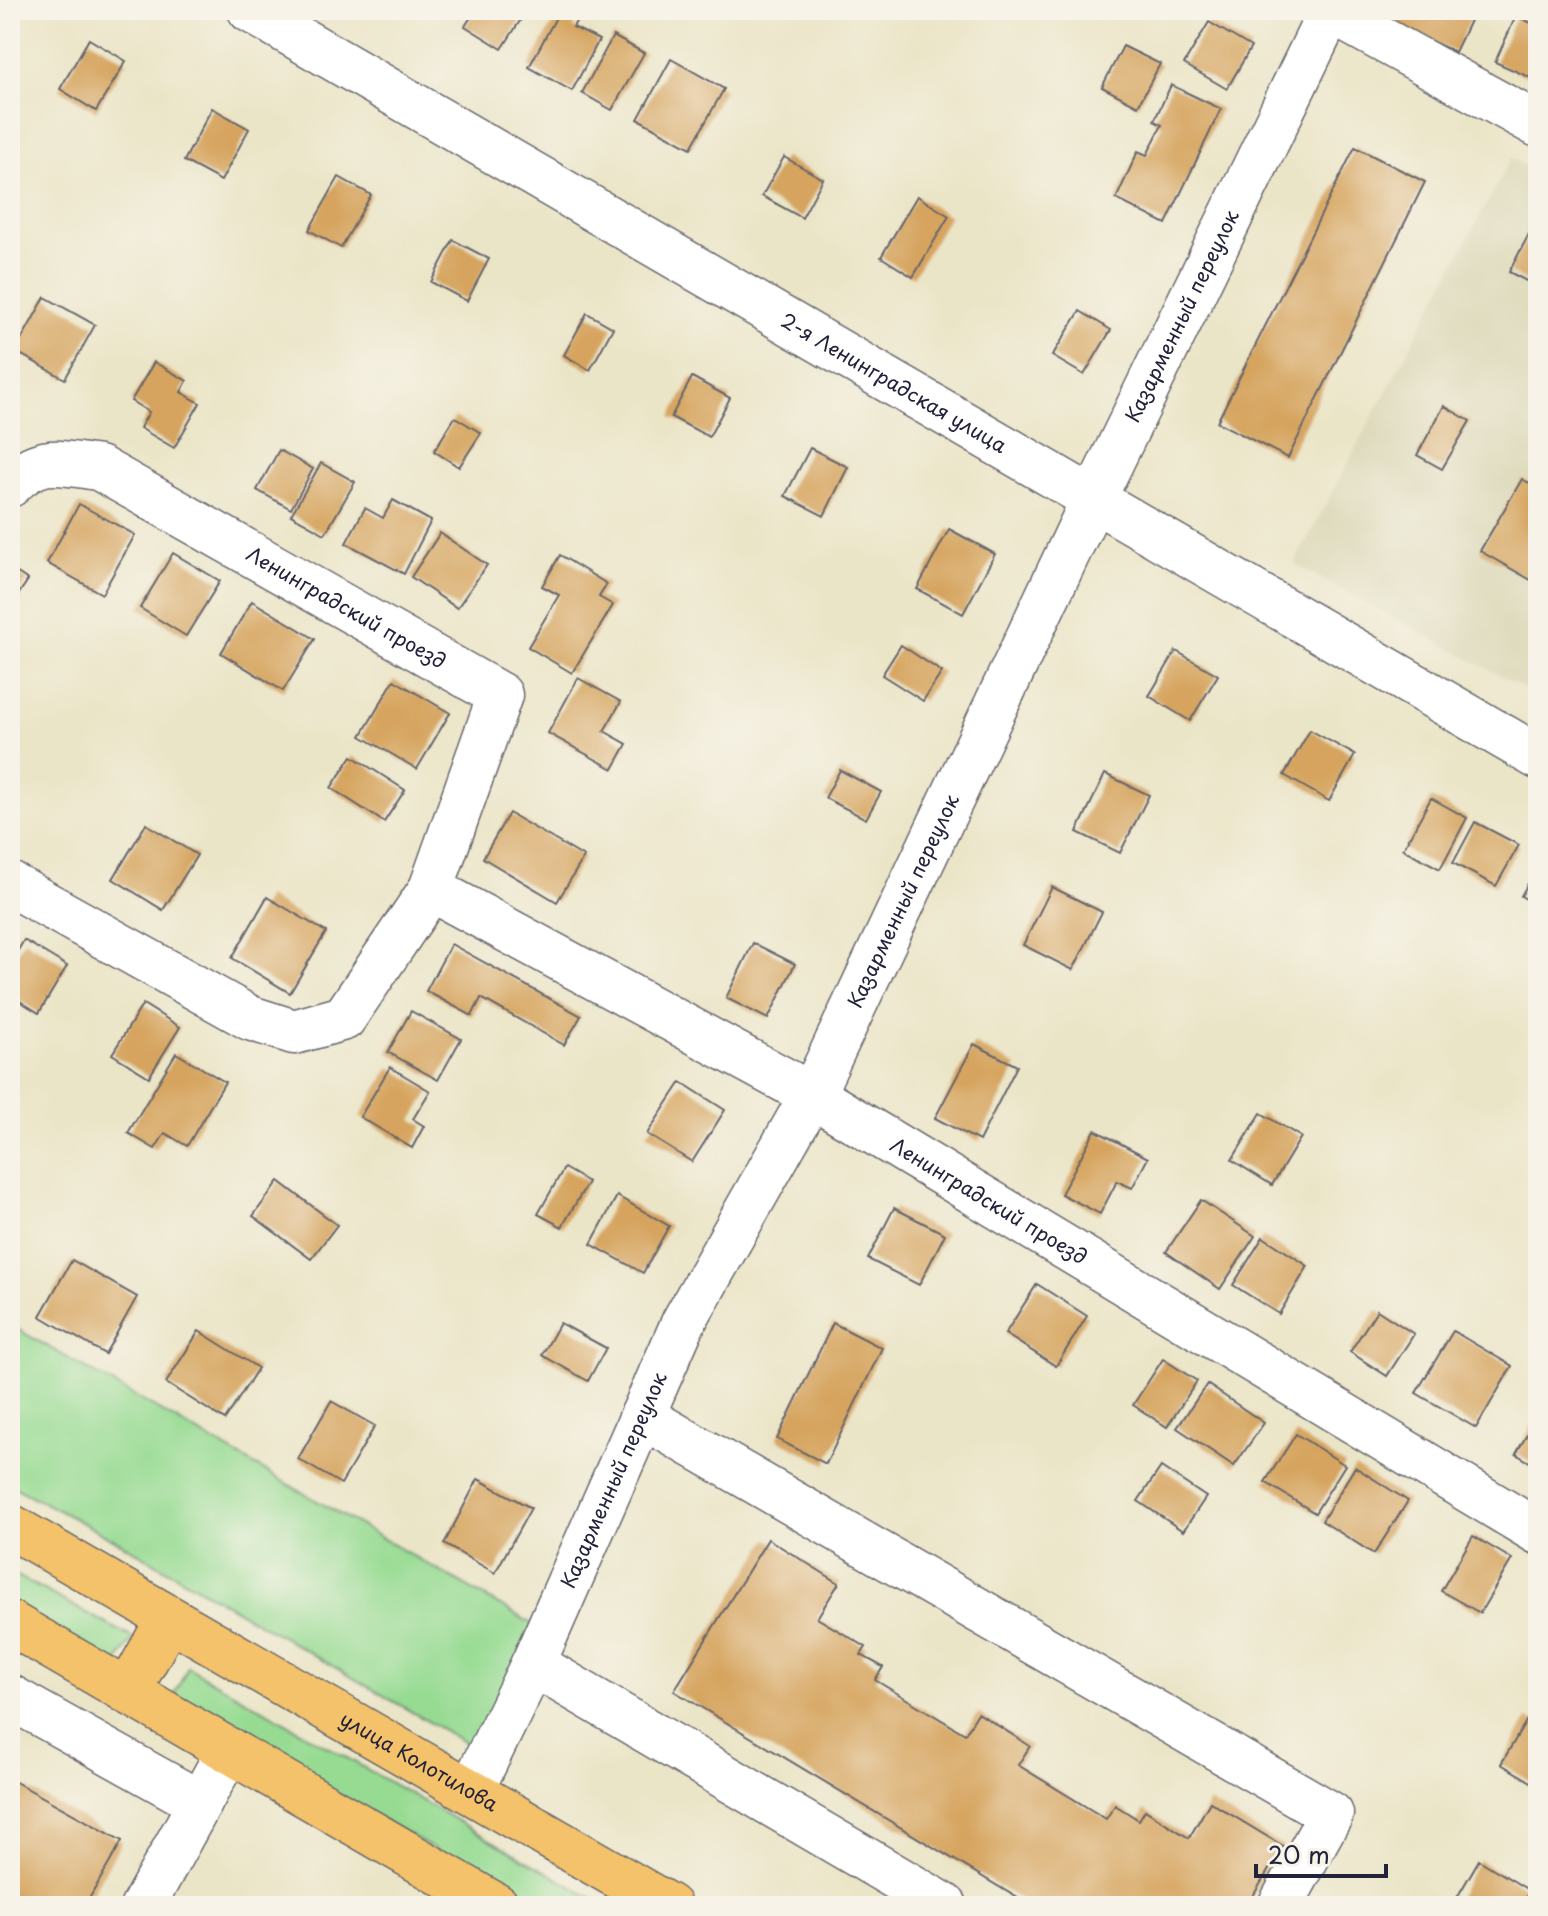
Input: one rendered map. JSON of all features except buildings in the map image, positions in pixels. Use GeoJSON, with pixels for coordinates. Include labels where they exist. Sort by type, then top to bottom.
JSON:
{"type":"FeatureCollection","features":[{"type":"Feature","properties":{"kind":"main road","name":"улица Колотилова"},"geometry":{"type":"LineString","coordinates":[[10,1526],[669,1906]]}},
{"type":"Feature","properties":{"kind":"main road"},"geometry":{"type":"LineString","coordinates":[[128,1692],[169,1618]]}},
{"type":"Feature","properties":{"kind":"main road"},"geometry":{"type":"LineString","coordinates":[[10,1623],[497,1906]]}},
{"type":"Feature","properties":{"kind":"street","name":"2-я Ленинградская улица"},"geometry":{"type":"LineString","coordinates":[[250,10],[1538,757]]}},
{"type":"Feature","properties":{"kind":"street","name":"Казарменный переулок"},"geometry":{"type":"LineString","coordinates":[[471,1791],[533,1664],[684,1321],[812,1095],[1093,500],[1330,10]]}},
{"type":"Feature","properties":{"kind":"street"},"geometry":{"type":"LineString","coordinates":[[1330,10],[1538,125]]}},
{"type":"Feature","properties":{"kind":"street","name":"Ленинградский проезд"},"geometry":{"type":"LineString","coordinates":[[10,485],[20,475],[46,461],[99,468],[500,695],[431,889],[344,1018],[294,1032],[250,1018],[10,884]]}},
{"type":"Feature","properties":{"kind":"street","name":"Ленинградский проезд"},"geometry":{"type":"LineString","coordinates":[[431,889],[812,1095],[1538,1532]]}},
{"type":"Feature","properties":{"kind":"street"},"geometry":{"type":"LineString","coordinates":[[642,1416],[1331,1814],[1280,1906]]}},
{"type":"Feature","properties":{"kind":"street"},"geometry":{"type":"LineString","coordinates":[[533,1664],[945,1906]]}},
{"type":"Feature","properties":{"kind":"street"},"geometry":{"type":"LineString","coordinates":[[10,1697],[200,1803]]}},
{"type":"Feature","properties":{"kind":"street"},"geometry":{"type":"LineString","coordinates":[[143,1906],[229,1750]]}},
{"type":"Feature","properties":{"kind":"shaded area"},"geometry":{"type":"Polygon","coordinates":[[[1511,158],[1538,173],[1538,696],[1294,564],[1511,158]]]}},
{"type":"Feature","properties":{"kind":"green space"},"geometry":{"type":"Polygon","coordinates":[[[10,1325],[537,1627],[474,1748],[119,1542],[10,1485],[10,1325]]]}},
{"type":"Feature","properties":{"kind":"green space"},"geometry":{"type":"Polygon","coordinates":[[[10,1572],[133,1638],[113,1669],[10,1611],[10,1572]]]}},
{"type":"Feature","properties":{"kind":"green space"},"geometry":{"type":"Polygon","coordinates":[[[188,1667],[606,1906],[534,1906],[172,1699],[188,1667]]]}}]}
